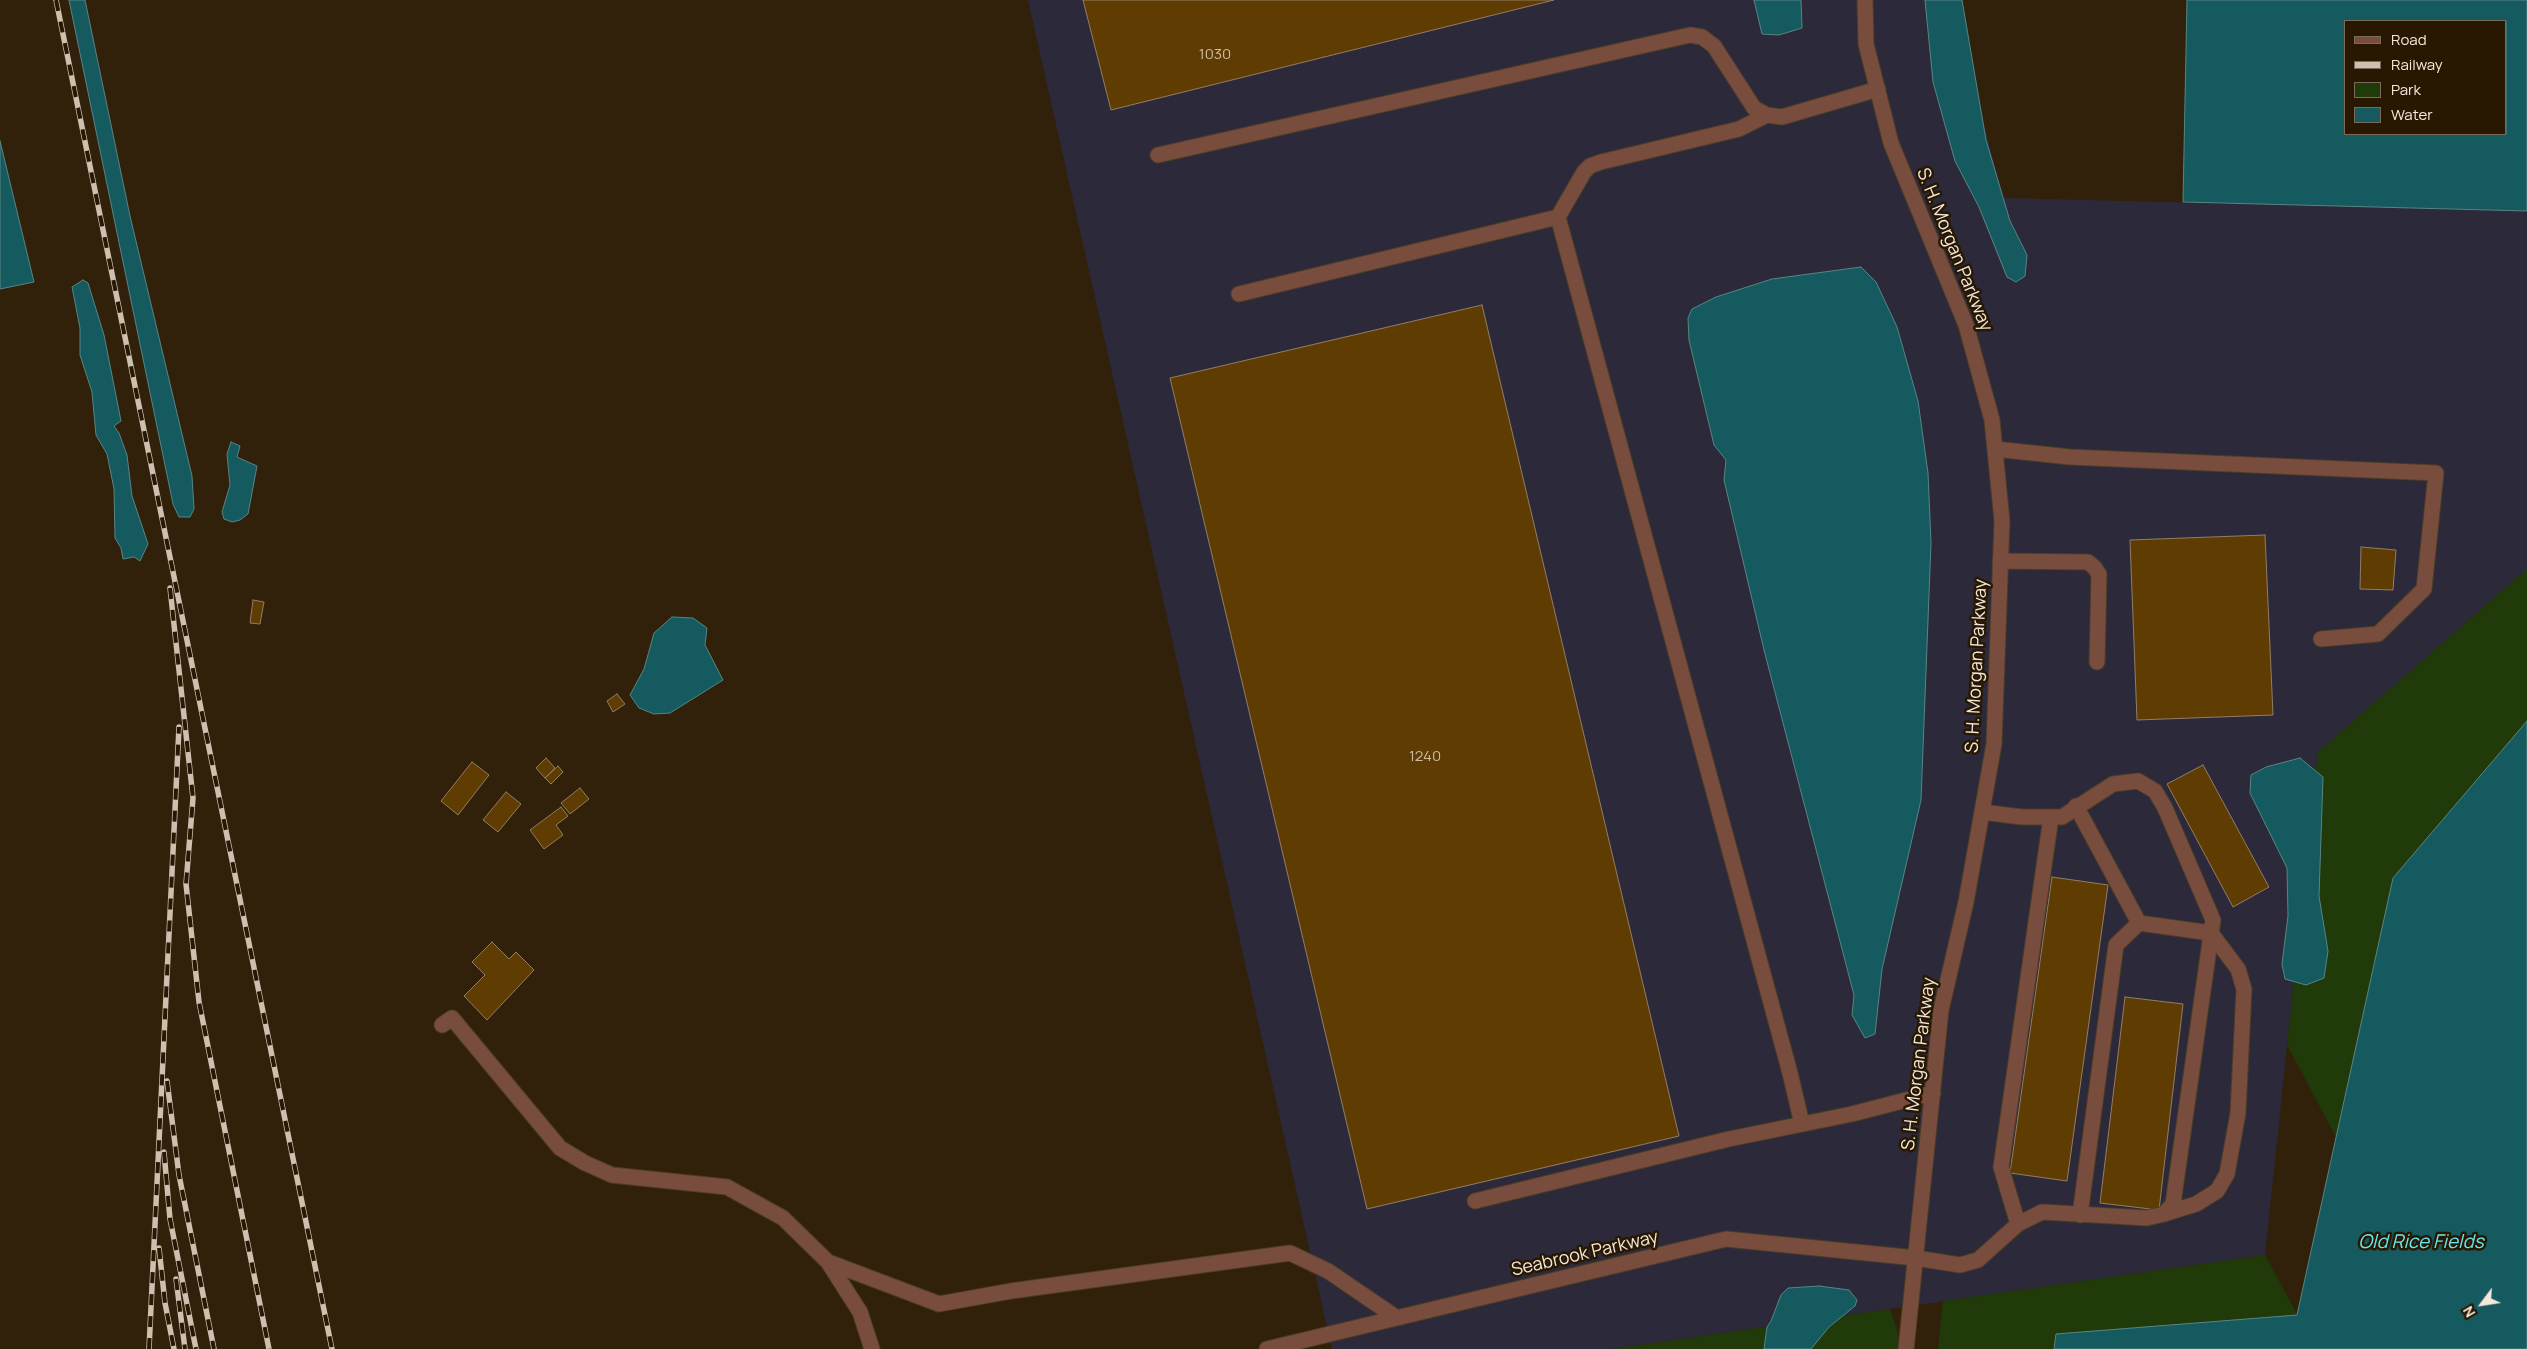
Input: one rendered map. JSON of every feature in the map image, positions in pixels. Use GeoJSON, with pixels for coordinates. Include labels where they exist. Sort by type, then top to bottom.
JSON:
{"type":"FeatureCollection","features":[{"type":"Feature","properties":{"kind":"street","name":"S. H. Morgan Parkway"},"geometry":{"type":"LineString","coordinates":[[1865,0],[1866,44],[1891,143],[1966,325],[1992,420],[2002,521],[1994,744],[1966,902],[1942,1010],[1906,1349]]}},
{"type":"Feature","properties":{"kind":"street"},"geometry":{"type":"LineString","coordinates":[[1158,155],[1690,35],[1702,37],[1714,46],[1754,108],[1767,114],[1782,117],[1878,89]]}},
{"type":"Feature","properties":{"kind":"street"},"geometry":{"type":"LineString","coordinates":[[1767,114],[1740,129],[1590,166],[1584,172],[1558,217],[1790,1073],[1802,1124]]}},
{"type":"Feature","properties":{"kind":"street"},"geometry":{"type":"LineString","coordinates":[[1239,294],[1558,217]]}},
{"type":"Feature","properties":{"kind":"street"},"geometry":{"type":"LineString","coordinates":[[1995,449],[2070,457],[2436,473],[2424,589],[2378,634],[2321,639]]}},
{"type":"Feature","properties":{"kind":"street"},"geometry":{"type":"LineString","coordinates":[[2000,561],[2088,562],[2094,566],[2099,574],[2097,662]]}},
{"type":"Feature","properties":{"kind":"street"},"geometry":{"type":"LineString","coordinates":[[1982,812],[2022,817],[2062,817],[2112,784],[2138,781],[2155,791],[2165,808],[2213,920],[2173,1204],[2164,1214]]}},
{"type":"Feature","properties":{"kind":"street"},"geometry":{"type":"LineString","coordinates":[[2076,806],[2139,922]]}},
{"type":"Feature","properties":{"kind":"street"},"geometry":{"type":"LineString","coordinates":[[2018,1224],[2001,1167],[2051,817]]}},
{"type":"Feature","properties":{"kind":"street"},"geometry":{"type":"LineString","coordinates":[[2139,922],[2211,933]]}},
{"type":"Feature","properties":{"kind":"street"},"geometry":{"type":"LineString","coordinates":[[2080,1215],[2116,945],[2139,922]]}},
{"type":"Feature","properties":{"kind":"street","name":"Seabrook Parkway"},"geometry":{"type":"LineString","coordinates":[[1267,1349],[1726,1239],[1916,1258],[1960,1265],[1978,1260],[2018,1224],[2042,1212],[2147,1218],[2196,1204],[2217,1192],[2227,1174],[2238,1113],[2244,989],[2238,969],[2211,933]]}},
{"type":"Feature","properties":{"kind":"street"},"geometry":{"type":"LineString","coordinates":[[442,1025],[452,1018],[560,1148],[585,1164],[612,1176],[727,1187],[783,1218],[828,1262],[860,1312],[872,1349]]}},
{"type":"Feature","properties":{"kind":"street"},"geometry":{"type":"LineString","coordinates":[[1475,1201],[1729,1139],[1852,1114],[1933,1093]]}},
{"type":"Feature","properties":{"kind":"street"},"geometry":{"type":"LineString","coordinates":[[828,1262],[938,1304],[1011,1291],[1290,1254],[1328,1271],[1397,1318]]}},
{"type":"Feature","properties":{"kind":"shaded area"},"geometry":{"type":"Polygon","coordinates":[[[1028,0],[1952,0],[2003,198],[2527,211],[2527,569],[2318,752],[2265,1255],[1611,1349],[1332,1349],[1028,0]]]}},
{"type":"Feature","properties":{"kind":"green space","name":"Old Rice Fields"},"geometry":{"type":"Polygon","coordinates":[[[2527,569],[2527,1349],[2449,1349],[2287,1045],[2318,752],[2527,569]]]}},
{"type":"Feature","properties":{"kind":"green space"},"geometry":{"type":"Polygon","coordinates":[[[2265,1255],[2316,1349],[1938,1349],[1943,1301],[2265,1255]]]}},
{"type":"Feature","properties":{"kind":"green space"},"geometry":{"type":"Polygon","coordinates":[[[1890,1309],[1903,1349],[1611,1349],[1890,1309]]]}},
{"type":"Feature","properties":{"kind":"water"},"geometry":{"type":"Polygon","coordinates":[[[69,0],[85,0],[130,216],[192,476],[194,509],[190,517],[179,517],[173,504],[69,0]]]}},
{"type":"Feature","properties":{"kind":"water"},"geometry":{"type":"Polygon","coordinates":[[[1754,0],[1801,0],[1802,28],[1779,35],[1762,34],[1754,0]]]}},
{"type":"Feature","properties":{"kind":"water"},"geometry":{"type":"Polygon","coordinates":[[[1925,0],[1962,0],[1986,140],[2010,221],[2027,255],[2025,276],[2016,282],[2007,277],[1979,207],[1955,161],[1933,82],[1925,0]]]}},
{"type":"Feature","properties":{"kind":"water"},"geometry":{"type":"Polygon","coordinates":[[[2187,0],[2527,0],[2527,211],[2183,202],[2187,0]]]}},
{"type":"Feature","properties":{"kind":"water"},"geometry":{"type":"Polygon","coordinates":[[[0,141],[34,282],[0,289],[0,141]]]}},
{"type":"Feature","properties":{"kind":"water"},"geometry":{"type":"Polygon","coordinates":[[[1861,267],[1876,282],[1897,327],[1918,401],[1928,473],[1931,543],[1921,800],[1882,969],[1875,1034],[1865,1038],[1852,1015],[1854,995],[1764,650],[1724,480],[1726,460],[1714,445],[1689,340],[1688,318],[1692,309],[1716,297],[1772,279],[1861,267]]]}},
{"type":"Feature","properties":{"kind":"water"},"geometry":{"type":"Polygon","coordinates":[[[83,280],[88,283],[104,335],[121,421],[114,426],[119,433],[127,455],[132,496],[148,544],[140,561],[134,557],[123,559],[121,548],[115,538],[114,489],[107,454],[96,435],[92,392],[80,355],[80,328],[72,287],[83,280]]]}},
{"type":"Feature","properties":{"kind":"water"},"geometry":{"type":"Polygon","coordinates":[[[231,442],[240,446],[237,457],[257,466],[248,514],[240,520],[232,522],[224,519],[222,512],[230,485],[227,454],[231,442]]]}},
{"type":"Feature","properties":{"kind":"water"},"geometry":{"type":"Polygon","coordinates":[[[672,617],[693,618],[707,628],[705,645],[723,680],[670,713],[654,714],[639,708],[630,695],[644,669],[654,633],[672,617]]]}},
{"type":"Feature","properties":{"kind":"water","name":"Old Rice Fields"},"geometry":{"type":"Polygon","coordinates":[[[2527,721],[2527,1349],[2054,1349],[2056,1334],[2297,1315],[2393,878],[2527,721]]]}},
{"type":"Feature","properties":{"kind":"water"},"geometry":{"type":"Polygon","coordinates":[[[2300,758],[2323,777],[2319,896],[2328,951],[2324,978],[2306,985],[2285,979],[2282,964],[2288,916],[2287,868],[2250,793],[2251,775],[2266,767],[2300,758]]]}},
{"type":"Feature","properties":{"kind":"water"},"geometry":{"type":"Polygon","coordinates":[[[1819,1286],[1849,1290],[1857,1300],[1855,1306],[1829,1327],[1811,1349],[1764,1349],[1767,1327],[1781,1295],[1788,1288],[1819,1286]]]}},
{"type":"Feature","properties":{"kind":"building"},"geometry":{"type":"Polygon","coordinates":[[[1083,0],[1554,0],[1111,110],[1083,0]]]}},
{"type":"Feature","properties":{"kind":"building"},"geometry":{"type":"Polygon","coordinates":[[[1482,305],[1679,1136],[1367,1209],[1170,378],[1482,305]]]}},
{"type":"Feature","properties":{"kind":"building"},"geometry":{"type":"Polygon","coordinates":[[[2265,535],[2273,715],[2137,720],[2130,540],[2265,535]]]}},
{"type":"Feature","properties":{"kind":"building"},"geometry":{"type":"Polygon","coordinates":[[[2361,547],[2396,550],[2393,590],[2360,589],[2361,547]]]}},
{"type":"Feature","properties":{"kind":"building"},"geometry":{"type":"Polygon","coordinates":[[[253,600],[264,602],[260,624],[250,623],[253,600]]]}},
{"type":"Feature","properties":{"kind":"building"},"geometry":{"type":"Polygon","coordinates":[[[617,694],[625,704],[613,712],[607,701],[617,694]]]}},
{"type":"Feature","properties":{"kind":"building"},"geometry":{"type":"Polygon","coordinates":[[[546,758],[555,768],[545,778],[536,768],[546,758]]]}},
{"type":"Feature","properties":{"kind":"building"},"geometry":{"type":"Polygon","coordinates":[[[472,762],[489,775],[458,815],[441,801],[472,762]]]}},
{"type":"Feature","properties":{"kind":"building"},"geometry":{"type":"Polygon","coordinates":[[[2203,765],[2269,887],[2233,907],[2167,784],[2203,765]]]}},
{"type":"Feature","properties":{"kind":"building"},"geometry":{"type":"Polygon","coordinates":[[[558,766],[563,772],[551,784],[545,778],[558,766]]]}},
{"type":"Feature","properties":{"kind":"building"},"geometry":{"type":"Polygon","coordinates":[[[580,788],[589,799],[570,814],[561,803],[580,788]]]}},
{"type":"Feature","properties":{"kind":"building"},"geometry":{"type":"Polygon","coordinates":[[[506,792],[521,804],[498,832],[483,820],[506,792]]]}},
{"type":"Feature","properties":{"kind":"building"},"geometry":{"type":"Polygon","coordinates":[[[561,807],[568,816],[556,825],[563,835],[544,849],[530,830],[561,807]]]}},
{"type":"Feature","properties":{"kind":"building"},"geometry":{"type":"Polygon","coordinates":[[[2052,877],[2108,885],[2067,1181],[2010,1173],[2052,877]]]}},
{"type":"Feature","properties":{"kind":"building"},"geometry":{"type":"Polygon","coordinates":[[[492,942],[509,959],[516,952],[534,970],[487,1020],[464,996],[485,975],[472,962],[492,942]]]}},
{"type":"Feature","properties":{"kind":"building"},"geometry":{"type":"Polygon","coordinates":[[[2125,997],[2183,1004],[2159,1210],[2100,1203],[2125,997]]]}},
{"type":"Feature","properties":{"kind":"railway"},"geometry":{"type":"LineString","coordinates":[[56,0],[332,1349]]}},
{"type":"Feature","properties":{"kind":"railway"},"geometry":{"type":"LineString","coordinates":[[170,588],[193,798],[186,884],[199,1002],[269,1349]]}},
{"type":"Feature","properties":{"kind":"railway"},"geometry":{"type":"LineString","coordinates":[[149,1349],[179,727]]}},
{"type":"Feature","properties":{"kind":"railway"},"geometry":{"type":"LineString","coordinates":[[167,1081],[179,1175],[214,1349]]}},
{"type":"Feature","properties":{"kind":"railway"},"geometry":{"type":"LineString","coordinates":[[164,1152],[170,1219],[196,1349]]}},
{"type":"Feature","properties":{"kind":"railway"},"geometry":{"type":"LineString","coordinates":[[159,1248],[165,1303],[174,1349]]}},
{"type":"Feature","properties":{"kind":"railway"},"geometry":{"type":"LineString","coordinates":[[176,1279],[185,1349]]}}]}
